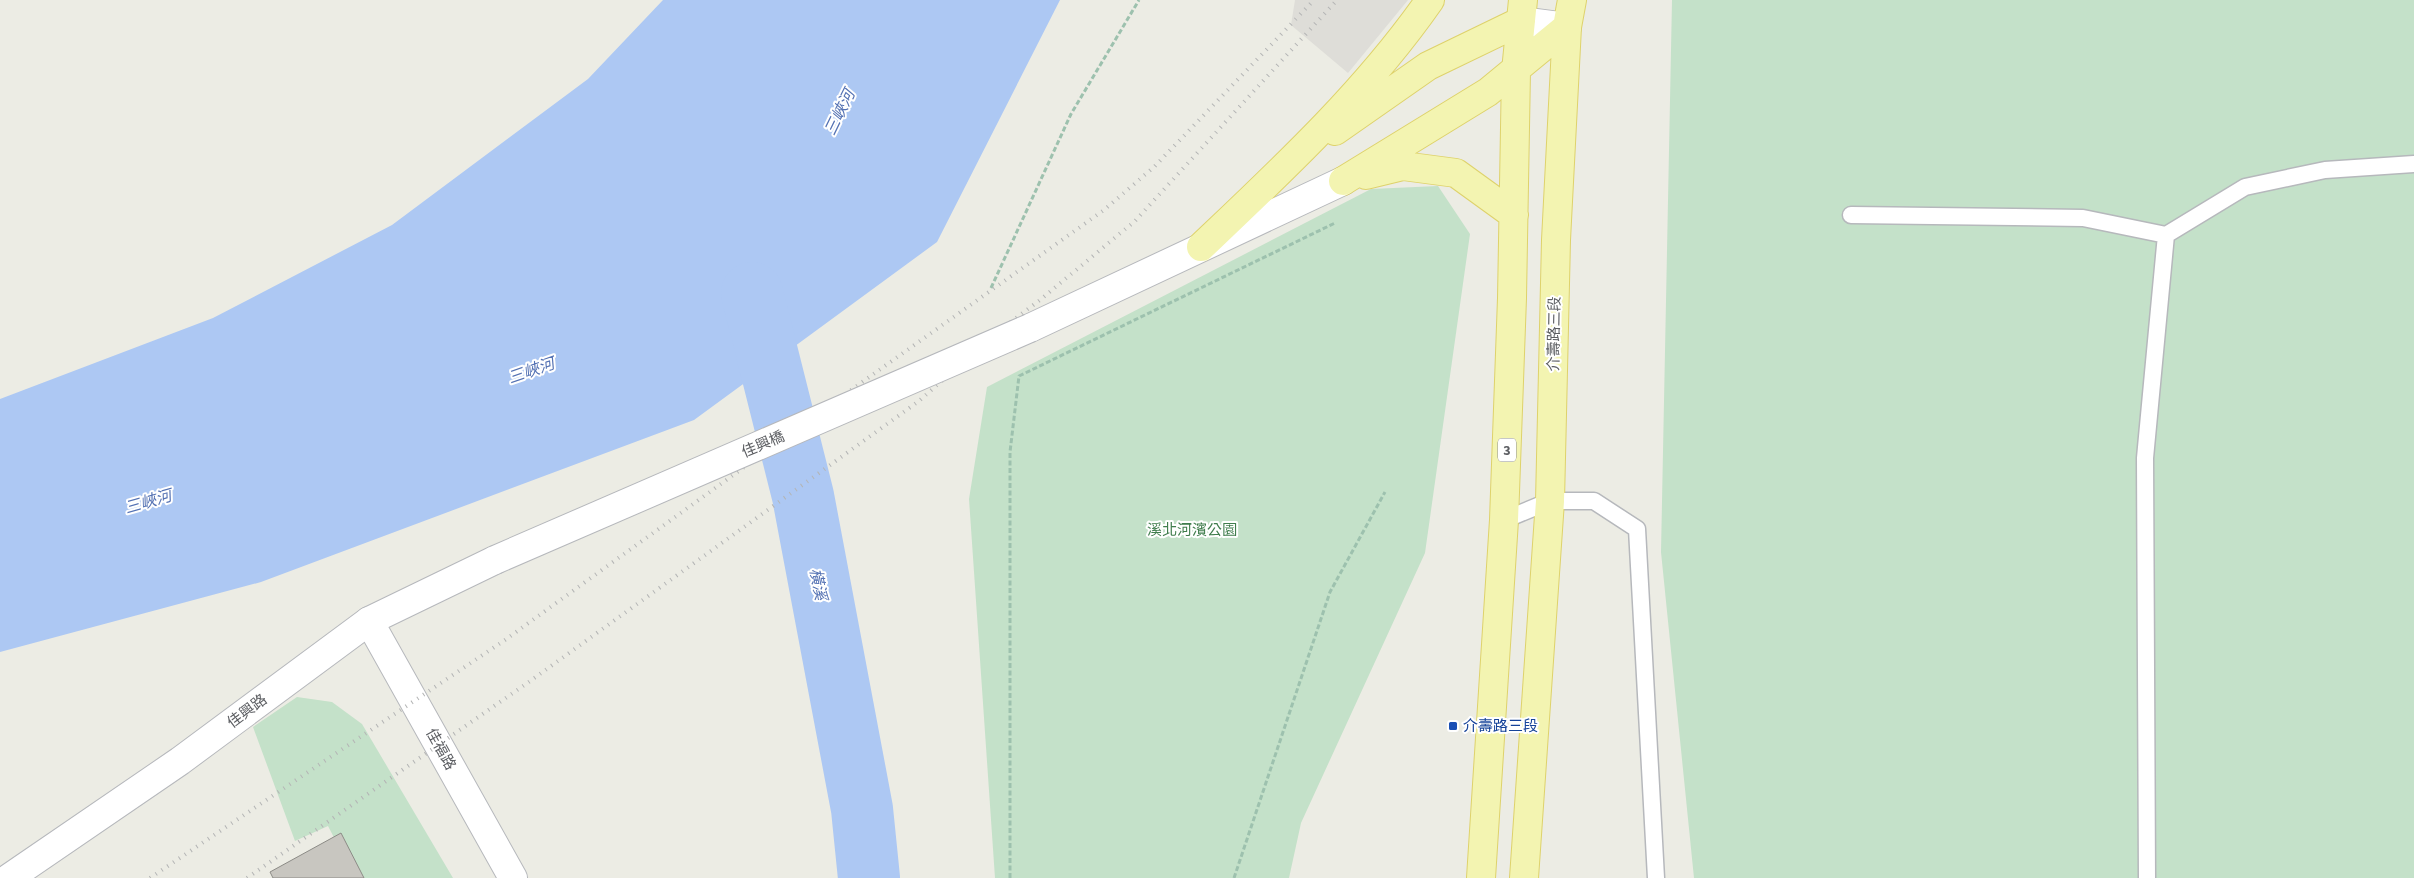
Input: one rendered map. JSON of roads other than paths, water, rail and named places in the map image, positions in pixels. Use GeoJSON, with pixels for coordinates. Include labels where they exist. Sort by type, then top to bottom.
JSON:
{"type":"FeatureCollection","features":[{"type":"Feature","properties":{"kind":"main road"},"geometry":{"type":"LineString","coordinates":[[1201,247],[1293,160],[1371,76],[1430,0]]}},
{"type":"Feature","properties":{"kind":"main road","name":"介壽路三段"},"geometry":{"type":"LineString","coordinates":[[1524,878],[1550,501],[1556,240],[1567,27],[1572,0]]}},
{"type":"Feature","properties":{"kind":"main road"},"geometry":{"type":"LineString","coordinates":[[1293,160],[1428,66],[1522,10]]}},
{"type":"Feature","properties":{"kind":"main road","name":"3"},"geometry":{"type":"LineString","coordinates":[[1481,878],[1504,520],[1514,215],[1516,71],[1522,10]]}},
{"type":"Feature","properties":{"kind":"main road"},"geometry":{"type":"LineString","coordinates":[[1343,181],[1488,92],[1516,71],[1567,27]]}},
{"type":"Feature","properties":{"kind":"main road"},"geometry":{"type":"LineString","coordinates":[[1343,181],[1403,166],[1456,173],[1514,215]]}},
{"type":"Feature","properties":{"kind":"street"},"geometry":{"type":"LineString","coordinates":[[1522,10],[1567,27]]}},
{"type":"Feature","properties":{"kind":"street","name":"佳興橋"},"geometry":{"type":"LineString","coordinates":[[495,560],[1030,328],[1343,181]]}},
{"type":"Feature","properties":{"kind":"street","name":"佳興路"},"geometry":{"type":"LineString","coordinates":[[9,878],[180,761],[369,621],[495,560]]}},
{"type":"Feature","properties":{"kind":"street","name":"佳福路"},"geometry":{"type":"LineString","coordinates":[[369,621],[513,878]]}},
{"type":"Feature","properties":{"kind":"lane"},"geometry":{"type":"LineString","coordinates":[[1851,215],[2083,218],[2166,235],[2244,187],[2324,170],[2414,164]]}},
{"type":"Feature","properties":{"kind":"lane"},"geometry":{"type":"LineString","coordinates":[[2147,878],[2145,458],[2166,235]]}},
{"type":"Feature","properties":{"kind":"lane"},"geometry":{"type":"LineString","coordinates":[[1504,520],[1550,501],[1594,500],[1637,529],[1656,878]]}},
{"type":"Feature","properties":{"kind":"water","name":"三峽河"},"geometry":{"type":"Polygon","coordinates":[[[663,0],[1060,0],[937,242],[694,420],[261,582],[0,652],[0,399],[213,318],[392,225],[588,79],[663,0]]]}},
{"type":"Feature","properties":{"kind":"waterway","name":"橫溪"},"geometry":{"type":"LineString","coordinates":[[752,293],[803,496],[862,809],[869,878]]}},
{"type":"Feature","properties":{"kind":"railway"},"geometry":{"type":"LineString","coordinates":[[150,878],[505,640],[1104,210],[1154,167],[1314,0]]}},
{"type":"Feature","properties":{"kind":"railway"},"geometry":{"type":"LineString","coordinates":[[247,878],[533,679],[919,401],[996,333],[1040,300],[1135,221],[1337,0]]}},
{"type":"Feature","properties":{"kind":"place","name":"介壽路三段"},"geometry":{"type":"Point","coordinates":[1453,726]}},
{"type":"Feature","properties":{"kind":"park label","name":"溪北河濱公園"},"geometry":{"type":"Point","coordinates":[1192,530]}}]}
